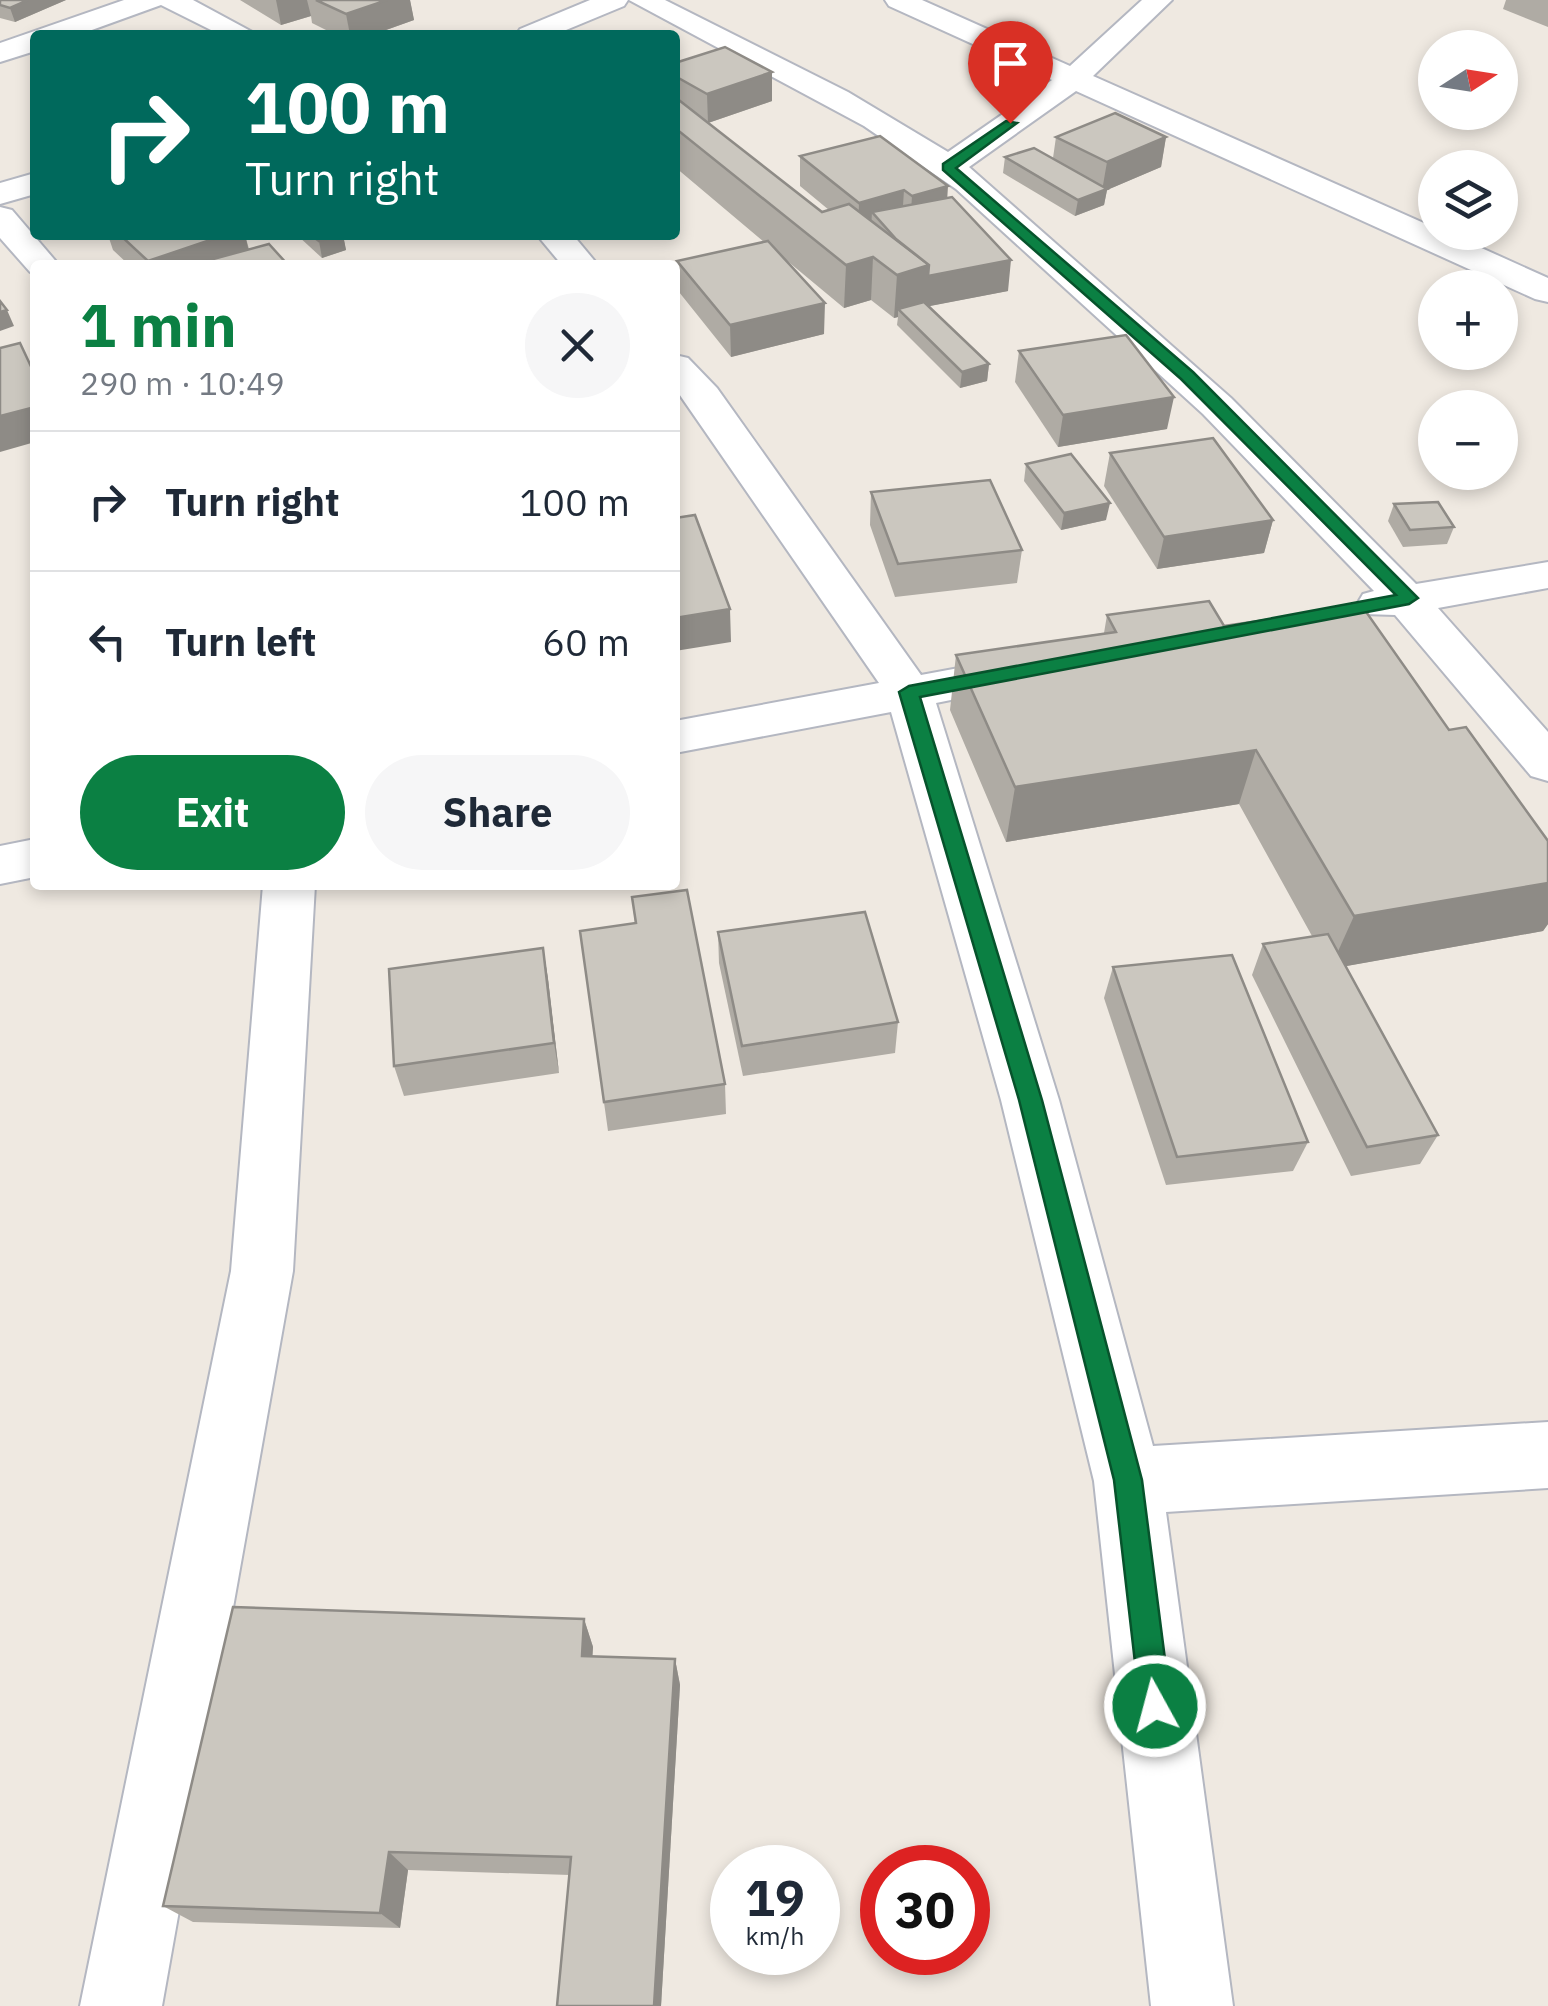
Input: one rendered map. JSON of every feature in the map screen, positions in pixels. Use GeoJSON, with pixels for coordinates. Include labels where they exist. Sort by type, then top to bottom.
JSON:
{"type":"FeatureCollection","features":[{"type":"Feature","properties":{"kind":"street"},"geometry":{"type":"LineString","coordinates":[[66,30],[151,0]]}},
{"type":"Feature","properties":{"kind":"street"},"geometry":{"type":"LineString","coordinates":[[171,0],[234,30]]}},
{"type":"Feature","properties":{"kind":"street"},"geometry":{"type":"LineString","coordinates":[[542,30],[614,0]]}},
{"type":"Feature","properties":{"kind":"street"},"geometry":{"type":"LineString","coordinates":[[643,0],[848,104],[948,167],[1187,376],[1409,598],[1548,764]]}},
{"type":"Feature","properties":{"kind":"street"},"geometry":{"type":"LineString","coordinates":[[899,0],[1548,291]]}},
{"type":"Feature","properties":{"kind":"street"},"geometry":{"type":"LineString","coordinates":[[948,167],[1073,79],[1158,0]]}},
{"type":"Feature","properties":{"kind":"street"},"geometry":{"type":"LineString","coordinates":[[0,53],[30,43]]}},
{"type":"Feature","properties":{"kind":"street"},"geometry":{"type":"LineString","coordinates":[[0,194],[30,184]]}},
{"type":"Feature","properties":{"kind":"street"},"geometry":{"type":"LineString","coordinates":[[0,217],[38,260]]}},
{"type":"Feature","properties":{"kind":"street"},"geometry":{"type":"LineString","coordinates":[[558,240],[576,260]]}},
{"type":"Feature","properties":{"kind":"street"},"geometry":{"type":"LineString","coordinates":[[680,371],[703,396],[909,692],[1030,1100],[1128,1480],[1192,2006]]}},
{"type":"Feature","properties":{"kind":"street"},"geometry":{"type":"LineString","coordinates":[[1332,613],[1548,575]]}},
{"type":"Feature","properties":{"kind":"street"},"geometry":{"type":"LineString","coordinates":[[680,736],[1063,664]]}},
{"type":"Feature","properties":{"kind":"street"},"geometry":{"type":"LineString","coordinates":[[0,865],[30,859]]}},
{"type":"Feature","properties":{"kind":"street"},"geometry":{"type":"LineString","coordinates":[[122,2006],[262,1271],[288,890]]}},
{"type":"Feature","properties":{"kind":"street"},"geometry":{"type":"LineString","coordinates":[[1128,1480],[1548,1455]]}},
{"type":"Feature","properties":{"kind":"building"},"geometry":{"type":"Polygon","coordinates":[[[0,0],[28,0],[10,8],[0,5],[0,0]]]}},
{"type":"Feature","properties":{"kind":"building"},"geometry":{"type":"Polygon","coordinates":[[[316,0],[387,0],[346,14],[316,0]]]}},
{"type":"Feature","properties":{"kind":"building"},"geometry":{"type":"Polygon","coordinates":[[[725,47],[772,72],[707,94],[680,79],[680,61],[725,47]]]}},
{"type":"Feature","properties":{"kind":"building"},"geometry":{"type":"Polygon","coordinates":[[[680,101],[822,212],[849,204],[929,265],[897,275],[873,257],[846,265],[680,132],[680,101]]]}},
{"type":"Feature","properties":{"kind":"building"},"geometry":{"type":"Polygon","coordinates":[[[1115,113],[1166,137],[1107,162],[1056,137],[1115,113]]]}},
{"type":"Feature","properties":{"kind":"building"},"geometry":{"type":"Polygon","coordinates":[[[880,136],[948,186],[912,196],[904,190],[859,203],[800,156],[880,136]]]}},
{"type":"Feature","properties":{"kind":"building"},"geometry":{"type":"Polygon","coordinates":[[[1034,148],[1107,189],[1078,200],[1005,157],[1034,148]]]}},
{"type":"Feature","properties":{"kind":"building"},"geometry":{"type":"Polygon","coordinates":[[[952,197],[1011,260],[928,276],[929,265],[896,239],[872,212],[952,197]]]}},
{"type":"Feature","properties":{"kind":"building"},"geometry":{"type":"Polygon","coordinates":[[[125,240],[210,240],[151,260],[125,240]]]}},
{"type":"Feature","properties":{"kind":"building"},"geometry":{"type":"Polygon","coordinates":[[[768,241],[825,303],[730,325],[680,260],[768,241]]]}},
{"type":"Feature","properties":{"kind":"building"},"geometry":{"type":"Polygon","coordinates":[[[269,244],[283,260],[210,260],[269,244]]]}},
{"type":"Feature","properties":{"kind":"building"},"geometry":{"type":"Polygon","coordinates":[[[924,302],[989,364],[962,372],[898,309],[924,302]]]}},
{"type":"Feature","properties":{"kind":"building"},"geometry":{"type":"Polygon","coordinates":[[[1126,335],[1174,397],[1063,415],[1019,351],[1126,335]]]}},
{"type":"Feature","properties":{"kind":"building"},"geometry":{"type":"Polygon","coordinates":[[[20,343],[30,364],[30,408],[0,416],[0,348],[20,343]]]}},
{"type":"Feature","properties":{"kind":"building"},"geometry":{"type":"Polygon","coordinates":[[[1213,438],[1273,520],[1164,537],[1110,453],[1213,438]]]}},
{"type":"Feature","properties":{"kind":"building"},"geometry":{"type":"Polygon","coordinates":[[[1071,454],[1110,503],[1064,513],[1026,464],[1071,454]]]}},
{"type":"Feature","properties":{"kind":"building"},"geometry":{"type":"Polygon","coordinates":[[[990,480],[1022,550],[898,564],[871,492],[990,480]]]}},
{"type":"Feature","properties":{"kind":"building"},"geometry":{"type":"Polygon","coordinates":[[[1438,502],[1454,527],[1410,530],[1394,504],[1438,502]]]}},
{"type":"Feature","properties":{"kind":"building"},"geometry":{"type":"Polygon","coordinates":[[[695,515],[730,609],[680,617],[680,517],[695,515]]]}},
{"type":"Feature","properties":{"kind":"building"},"geometry":{"type":"Polygon","coordinates":[[[1209,601],[1224,626],[1362,606],[1449,730],[1466,727],[1548,841],[1548,883],[1354,916],[1256,750],[1015,787],[956,655],[1116,632],[1107,615],[1209,601]]]}},
{"type":"Feature","properties":{"kind":"building"},"geometry":{"type":"Polygon","coordinates":[[[687,890],[725,1084],[604,1102],[580,931],[636,923],[632,897],[687,890]]]}},
{"type":"Feature","properties":{"kind":"building"},"geometry":{"type":"Polygon","coordinates":[[[865,912],[898,1022],[742,1046],[718,932],[865,912]]]}},
{"type":"Feature","properties":{"kind":"building"},"geometry":{"type":"Polygon","coordinates":[[[1328,934],[1438,1135],[1367,1147],[1263,944],[1328,934]]]}},
{"type":"Feature","properties":{"kind":"building"},"geometry":{"type":"Polygon","coordinates":[[[543,948],[554,1043],[394,1066],[389,969],[543,948]]]}},
{"type":"Feature","properties":{"kind":"building"},"geometry":{"type":"Polygon","coordinates":[[[1232,955],[1308,1142],[1177,1157],[1113,967],[1232,955]]]}},
{"type":"Feature","properties":{"kind":"building"},"geometry":{"type":"Polygon","coordinates":[[[233,1607],[584,1619],[582,1656],[675,1659],[654,2006],[557,2006],[571,1857],[389,1852],[380,1913],[163,1906],[233,1607]]]}},
{"type":"Feature","properties":{"kind":"route"},"geometry":{"type":"LineString","coordinates":[[1010,123],[948,167],[1187,376],[1409,598],[909,692],[1030,1100],[1128,1480],[1155,1706]]}}]}
